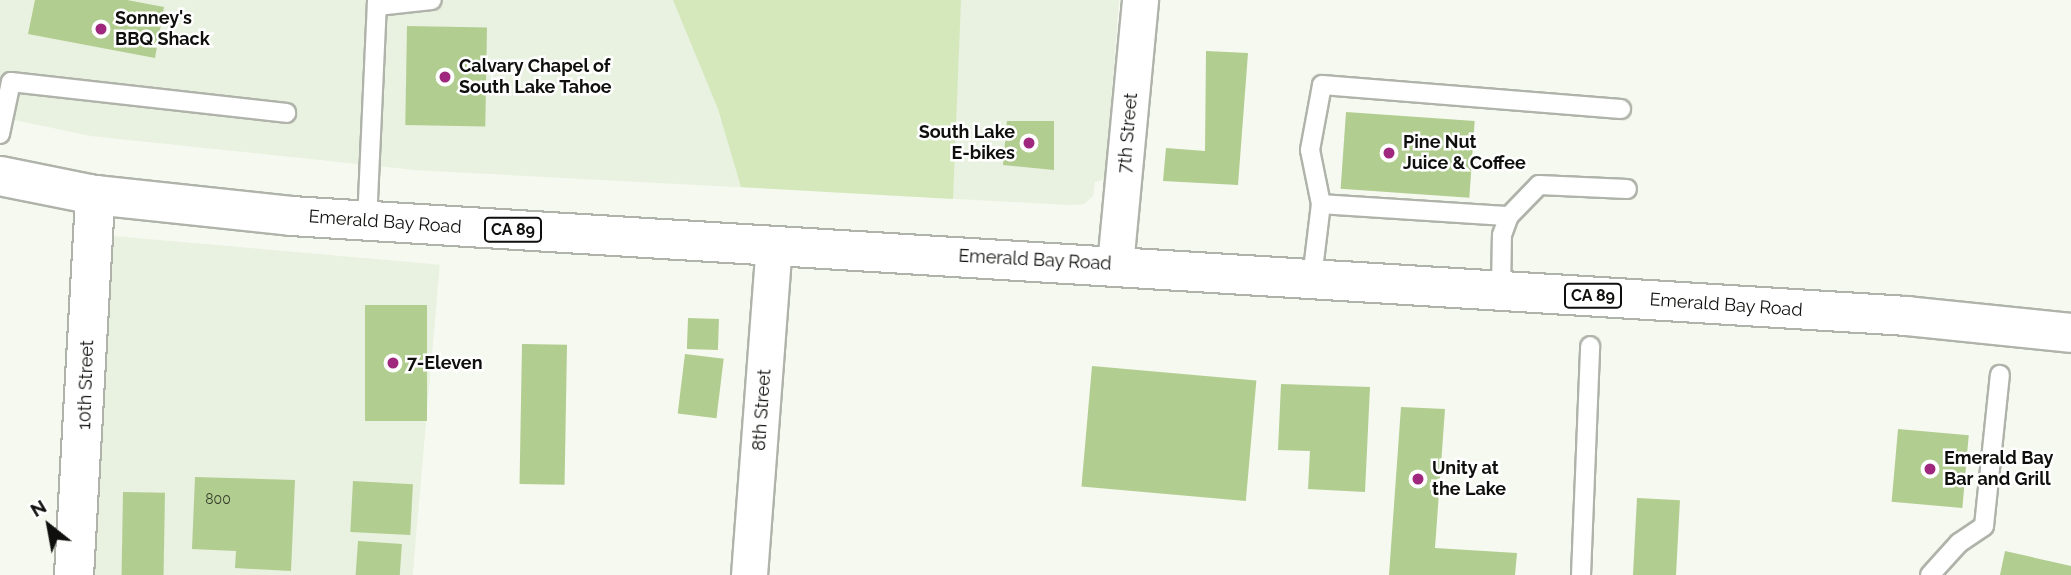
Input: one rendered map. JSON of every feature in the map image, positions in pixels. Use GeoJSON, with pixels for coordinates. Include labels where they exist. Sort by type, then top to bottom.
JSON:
{"type":"FeatureCollection","features":[{"type":"Feature","properties":{"kind":"main road","name":"Emerald Bay Road"},"geometry":{"type":"LineString","coordinates":[[0,176],[95,195],[367,222],[1115,265],[1907,316],[2071,333]]}},
{"type":"Feature","properties":{"kind":"main road","name":"10th Street"},"geometry":{"type":"LineString","coordinates":[[74,575],[95,195]]}},
{"type":"Feature","properties":{"kind":"street","name":"7th Street"},"geometry":{"type":"LineString","coordinates":[[1115,265],[1140,0]]}},
{"type":"Feature","properties":{"kind":"street","name":"8th Street"},"geometry":{"type":"LineString","coordinates":[[749,575],[774,245]]}},
{"type":"Feature","properties":{"kind":"lane"},"geometry":{"type":"LineString","coordinates":[[367,222],[377,3],[432,0]]}},
{"type":"Feature","properties":{"kind":"lane"},"geometry":{"type":"LineString","coordinates":[[0,134],[10,82],[286,113]]}},
{"type":"Feature","properties":{"kind":"lane"},"geometry":{"type":"LineString","coordinates":[[1312,278],[1321,204],[1310,150],[1322,85],[1622,109]]}},
{"type":"Feature","properties":{"kind":"lane"},"geometry":{"type":"LineString","coordinates":[[1502,290],[1502,235],[1509,216],[1539,186],[1627,189]]}},
{"type":"Feature","properties":{"kind":"lane"},"geometry":{"type":"LineString","coordinates":[[1321,204],[1509,216]]}},
{"type":"Feature","properties":{"kind":"lane"},"geometry":{"type":"LineString","coordinates":[[1581,575],[1590,346]]}},
{"type":"Feature","properties":{"kind":"lane"},"geometry":{"type":"LineString","coordinates":[[1930,575],[1959,543],[1984,526],[2000,375]]}},
{"type":"Feature","properties":{"kind":"shaded area"},"geometry":{"type":"Polygon","coordinates":[[[0,0],[1119,0],[1105,179],[1095,182],[1093,196],[1084,204],[1071,205],[415,170],[91,136],[0,117],[0,0]]]}},
{"type":"Feature","properties":{"kind":"shaded area"},"geometry":{"type":"Polygon","coordinates":[[[112,236],[440,265],[413,575],[82,575],[112,236]]]}},
{"type":"Feature","properties":{"kind":"green space"},"geometry":{"type":"Polygon","coordinates":[[[673,0],[961,0],[953,199],[741,187],[718,109],[673,0]]]}},
{"type":"Feature","properties":{"kind":"building"},"geometry":{"type":"Polygon","coordinates":[[[35,0],[127,0],[164,7],[155,58],[28,34],[35,0]]]}},
{"type":"Feature","properties":{"kind":"building","name":"Calvary Chapel of South Lake Tahoe"},"geometry":{"type":"Polygon","coordinates":[[[407,26],[487,27],[485,126],[405,125],[407,26]]]}},
{"type":"Feature","properties":{"kind":"building"},"geometry":{"type":"Polygon","coordinates":[[[1206,51],[1248,53],[1238,185],[1163,181],[1166,148],[1205,151],[1206,51]]]}},
{"type":"Feature","properties":{"kind":"building"},"geometry":{"type":"Polygon","coordinates":[[[1346,112],[1475,121],[1469,198],[1341,189],[1346,112]]]}},
{"type":"Feature","properties":{"kind":"building","name":"South Lake E-bikes"},"geometry":{"type":"Polygon","coordinates":[[[1007,121],[1054,121],[1054,170],[1003,165],[1007,121]]]}},
{"type":"Feature","properties":{"kind":"building","name":"7-Eleven"},"geometry":{"type":"Polygon","coordinates":[[[365,305],[427,305],[427,421],[365,421],[365,305]]]}},
{"type":"Feature","properties":{"kind":"building"},"geometry":{"type":"Polygon","coordinates":[[[688,318],[719,319],[718,350],[687,349],[688,318]]]}},
{"type":"Feature","properties":{"kind":"building"},"geometry":{"type":"Polygon","coordinates":[[[522,344],[567,345],[565,485],[520,484],[522,344]]]}},
{"type":"Feature","properties":{"kind":"building"},"geometry":{"type":"Polygon","coordinates":[[[685,354],[724,359],[716,418],[678,414],[685,354]]]}},
{"type":"Feature","properties":{"kind":"building"},"geometry":{"type":"Polygon","coordinates":[[[1092,366],[1256,380],[1246,501],[1081,487],[1092,366]]]}},
{"type":"Feature","properties":{"kind":"building"},"geometry":{"type":"Polygon","coordinates":[[[1281,384],[1370,387],[1365,492],[1308,489],[1310,451],[1278,450],[1281,384]]]}},
{"type":"Feature","properties":{"kind":"building","name":"Unity at the Lake"},"geometry":{"type":"Polygon","coordinates":[[[1401,407],[1445,409],[1435,548],[1517,553],[1515,575],[1389,575],[1401,407]]]}},
{"type":"Feature","properties":{"kind":"building","name":"Emerald Bay Bar and Grill"},"geometry":{"type":"Polygon","coordinates":[[[1898,429],[1969,435],[1962,508],[1892,502],[1898,429]]]}},
{"type":"Feature","properties":{"kind":"building"},"geometry":{"type":"Polygon","coordinates":[[[195,477],[295,480],[291,571],[235,568],[236,551],[192,549],[195,477]]]}},
{"type":"Feature","properties":{"kind":"building"},"geometry":{"type":"Polygon","coordinates":[[[353,481],[413,484],[410,535],[350,532],[353,481]]]}},
{"type":"Feature","properties":{"kind":"building"},"geometry":{"type":"Polygon","coordinates":[[[123,492],[165,493],[164,575],[122,575],[123,492]]]}},
{"type":"Feature","properties":{"kind":"building"},"geometry":{"type":"Polygon","coordinates":[[[1637,498],[1680,500],[1676,575],[1633,575],[1637,498]]]}},
{"type":"Feature","properties":{"kind":"building"},"geometry":{"type":"Polygon","coordinates":[[[358,541],[402,544],[400,575],[356,575],[358,541]]]}},
{"type":"Feature","properties":{"kind":"building"},"geometry":{"type":"Polygon","coordinates":[[[2005,551],[2071,566],[2071,575],[2000,575],[2005,551]]]}},
{"type":"Feature","properties":{"kind":"place","name":"Sonney's BBQ Shack"},"geometry":{"type":"Point","coordinates":[101,29]}},
{"type":"Feature","properties":{"kind":"place","name":"Calvary Chapel of South Lake Tahoe"},"geometry":{"type":"Point","coordinates":[445,77]}},
{"type":"Feature","properties":{"kind":"place","name":"South Lake E-bikes"},"geometry":{"type":"Point","coordinates":[1029,143]}},
{"type":"Feature","properties":{"kind":"place","name":"Pine Nut Juice & Coffee"},"geometry":{"type":"Point","coordinates":[1389,153]}},
{"type":"Feature","properties":{"kind":"place","name":"7-Eleven"},"geometry":{"type":"Point","coordinates":[393,363]}},
{"type":"Feature","properties":{"kind":"place","name":"Emerald Bay Bar and Grill"},"geometry":{"type":"Point","coordinates":[1930,469]}},
{"type":"Feature","properties":{"kind":"place","name":"Unity at the Lake"},"geometry":{"type":"Point","coordinates":[1418,479]}}]}
